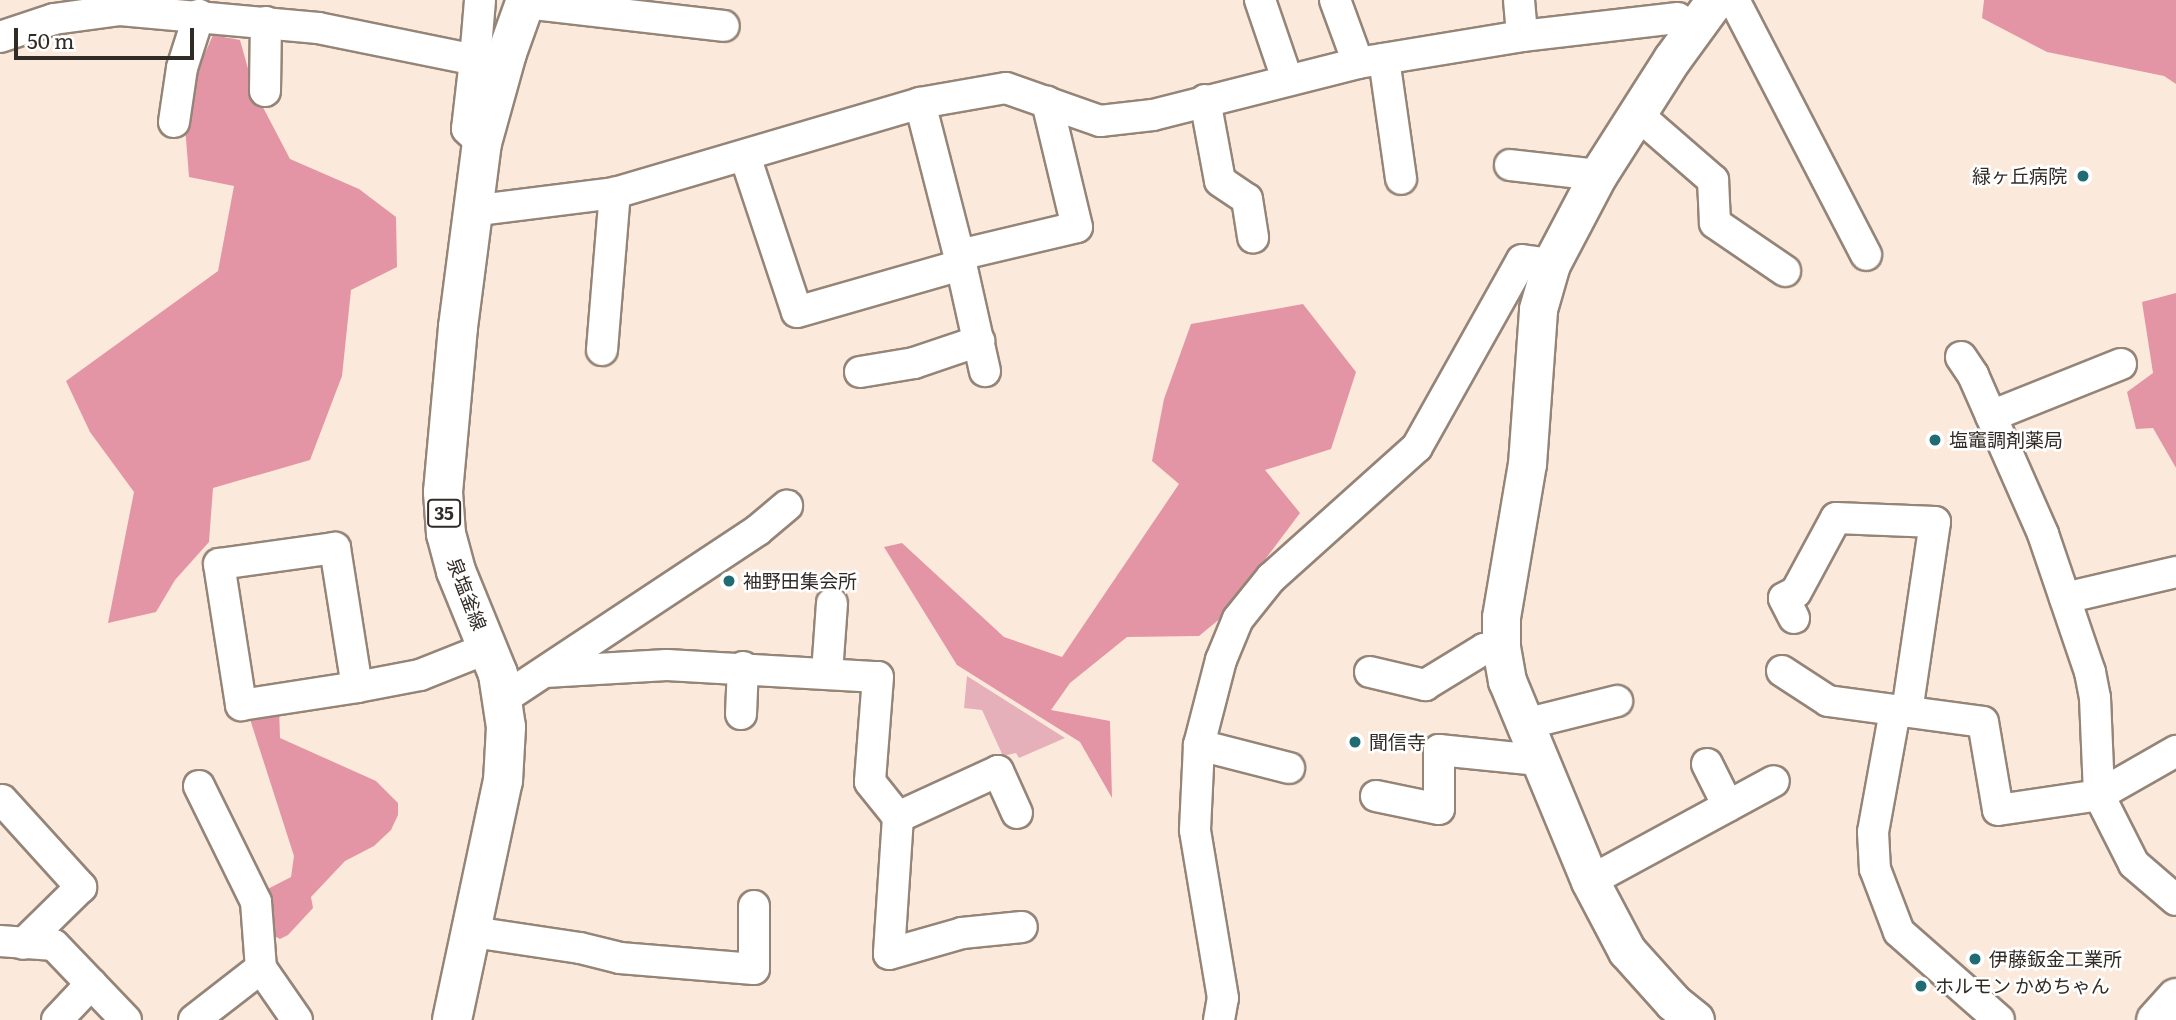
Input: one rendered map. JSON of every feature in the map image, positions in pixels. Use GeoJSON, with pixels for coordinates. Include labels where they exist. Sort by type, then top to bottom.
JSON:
{"type":"FeatureCollection","features":[{"type":"Feature","properties":{"kind":"main road","name":"泉塩釜線"},"geometry":{"type":"LineString","coordinates":[[452,1020],[473,932],[503,780],[506,727],[503,699],[488,648],[456,571],[446,534],[443,492],[471,211],[482,143],[507,53],[526,1]]}},
{"type":"Feature","properties":{"kind":"street"},"geometry":{"type":"LineString","coordinates":[[480,0],[467,129],[482,143]]}},
{"type":"Feature","properties":{"kind":"street"},"geometry":{"type":"LineString","coordinates":[[1260,0],[1286,79]]}},
{"type":"Feature","properties":{"kind":"street"},"geometry":{"type":"LineString","coordinates":[[1335,0],[1371,61],[1401,179]]}},
{"type":"Feature","properties":{"kind":"street"},"geometry":{"type":"LineString","coordinates":[[1518,0],[1522,36]]}},
{"type":"Feature","properties":{"kind":"street"},"geometry":{"type":"LineString","coordinates":[[1734,0],[1866,255]]}},
{"type":"Feature","properties":{"kind":"street"},"geometry":{"type":"LineString","coordinates":[[526,1],[724,26]]}},
{"type":"Feature","properties":{"kind":"street"},"geometry":{"type":"LineString","coordinates":[[0,37],[54,19],[120,10],[318,27],[475,60]]}},
{"type":"Feature","properties":{"kind":"street"},"geometry":{"type":"LineString","coordinates":[[471,211],[615,192],[920,103],[1006,88],[1100,121],[1153,115],[1286,79],[1371,61],[1691,10]]}},
{"type":"Feature","properties":{"kind":"street"},"geometry":{"type":"LineString","coordinates":[[1691,10],[1637,114],[1598,175],[1551,264],[1538,309],[1527,464],[1501,617],[1501,647],[1507,681],[1590,881],[1627,951],[1673,1002],[1695,1020]]}},
{"type":"Feature","properties":{"kind":"street"},"geometry":{"type":"LineString","coordinates":[[174,122],[182,68],[199,15]]}},
{"type":"Feature","properties":{"kind":"street"},"geometry":{"type":"LineString","coordinates":[[265,91],[266,22]]}},
{"type":"Feature","properties":{"kind":"street"},"geometry":{"type":"LineString","coordinates":[[1205,100],[1220,181],[1247,199],[1253,238]]}},
{"type":"Feature","properties":{"kind":"street"},"geometry":{"type":"LineString","coordinates":[[745,156],[797,312],[960,260],[1077,227],[1047,102]]}},
{"type":"Feature","properties":{"kind":"street"},"geometry":{"type":"LineString","coordinates":[[920,103],[985,370]]}},
{"type":"Feature","properties":{"kind":"street"},"geometry":{"type":"LineString","coordinates":[[1637,114],[1713,180],[1715,223],[1785,271]]}},
{"type":"Feature","properties":{"kind":"street"},"geometry":{"type":"LineString","coordinates":[[1510,165],[1598,175]]}},
{"type":"Feature","properties":{"kind":"street"},"geometry":{"type":"LineString","coordinates":[[602,350],[615,192]]}},
{"type":"Feature","properties":{"kind":"street"},"geometry":{"type":"LineString","coordinates":[[1219,1020],[1223,998],[1195,830],[1199,745],[1221,660],[1238,619],[1271,578],[1417,447],[1522,260],[1551,264]]}},
{"type":"Feature","properties":{"kind":"street"},"geometry":{"type":"LineString","coordinates":[[860,372],[914,363],[979,341]]}},
{"type":"Feature","properties":{"kind":"street"},"geometry":{"type":"LineString","coordinates":[[1961,357],[1991,416],[2043,534],[2090,672],[2095,698],[2099,795],[2134,864],[2176,900]]}},
{"type":"Feature","properties":{"kind":"street"},"geometry":{"type":"LineString","coordinates":[[1991,416],[2121,364]]}},
{"type":"Feature","properties":{"kind":"street"},"geometry":{"type":"LineString","coordinates":[[503,699],[758,530],[787,506]]}},
{"type":"Feature","properties":{"kind":"street"},"geometry":{"type":"LineString","coordinates":[[1785,601],[1796,592],[1836,518],[1935,522],[1901,712],[1872,832],[1875,869],[1899,932],[1999,1020]]}},
{"type":"Feature","properties":{"kind":"street"},"geometry":{"type":"LineString","coordinates":[[357,687],[335,548],[219,564],[241,705],[357,687],[420,674],[488,648]]}},
{"type":"Feature","properties":{"kind":"street"},"geometry":{"type":"LineString","coordinates":[[2065,598],[2176,572]]}},
{"type":"Feature","properties":{"kind":"street"},"geometry":{"type":"LineString","coordinates":[[827,673],[832,603]]}},
{"type":"Feature","properties":{"kind":"street"},"geometry":{"type":"LineString","coordinates":[[1370,672],[1425,685],[1484,649],[1501,647]]}},
{"type":"Feature","properties":{"kind":"street"},"geometry":{"type":"LineString","coordinates":[[545,672],[667,665],[743,667],[878,677],[870,782],[898,817],[889,954],[962,933],[1022,927]]}},
{"type":"Feature","properties":{"kind":"street"},"geometry":{"type":"LineString","coordinates":[[741,714],[743,667]]}},
{"type":"Feature","properties":{"kind":"street"},"geometry":{"type":"LineString","coordinates":[[1782,671],[1828,701],[1983,722],[1998,810],[2099,795],[2176,751]]}},
{"type":"Feature","properties":{"kind":"street"},"geometry":{"type":"LineString","coordinates":[[1525,724],[1617,701]]}},
{"type":"Feature","properties":{"kind":"street"},"geometry":{"type":"LineString","coordinates":[[1199,745],[1289,768]]}},
{"type":"Feature","properties":{"kind":"street"},"geometry":{"type":"LineString","coordinates":[[1376,796],[1439,809],[1438,750],[1538,760]]}},
{"type":"Feature","properties":{"kind":"street"},"geometry":{"type":"LineString","coordinates":[[1707,764],[1728,806]]}},
{"type":"Feature","properties":{"kind":"street"},"geometry":{"type":"LineString","coordinates":[[898,817],[998,771],[1017,813]]}},
{"type":"Feature","properties":{"kind":"street"},"geometry":{"type":"LineString","coordinates":[[1590,881],[1774,780]]}},
{"type":"Feature","properties":{"kind":"street"},"geometry":{"type":"LineString","coordinates":[[199,786],[256,902],[261,968],[297,1020]]}},
{"type":"Feature","properties":{"kind":"street"},"geometry":{"type":"LineString","coordinates":[[2,800],[81,887],[11,942]]}},
{"type":"Feature","properties":{"kind":"street"},"geometry":{"type":"LineString","coordinates":[[473,932],[580,948],[620,958],[754,969],[754,906]]}},
{"type":"Feature","properties":{"kind":"street"},"geometry":{"type":"LineString","coordinates":[[11,942],[54,945],[126,1020]]}},
{"type":"Feature","properties":{"kind":"street"},"geometry":{"type":"LineString","coordinates":[[194,1020],[261,968]]}},
{"type":"Feature","properties":{"kind":"street"},"geometry":{"type":"LineString","coordinates":[[57,1020],[91,984]]}},
{"type":"Feature","properties":{"kind":"street"},"geometry":{"type":"LineString","coordinates":[[2155,1020],[2176,997]]}},
{"type":"Feature","properties":{"kind":"shaded area"},"geometry":{"type":"Polygon","coordinates":[[[1984,0],[2176,0],[2176,84],[2164,76],[2047,52],[1982,18],[1984,0]]]}},
{"type":"Feature","properties":{"kind":"shaded area"},"geometry":{"type":"Polygon","coordinates":[[[213,35],[240,40],[254,90],[290,159],[359,189],[396,217],[397,267],[351,290],[342,376],[310,460],[213,488],[209,542],[175,580],[156,612],[108,623],[134,492],[90,432],[66,381],[218,271],[234,186],[189,177],[185,126],[194,78],[213,35]]]}},
{"type":"Feature","properties":{"kind":"shaded area"},"geometry":{"type":"Polygon","coordinates":[[[2176,293],[2176,468],[2153,428],[2136,429],[2127,392],[2153,373],[2142,302],[2176,293]]]}},
{"type":"Feature","properties":{"kind":"shaded area"},"geometry":{"type":"Polygon","coordinates":[[[1303,304],[1356,372],[1331,449],[1265,470],[1300,513],[1222,617],[1199,636],[1127,637],[1070,683],[1051,710],[1110,721],[1112,798],[1080,742],[957,665],[884,547],[902,543],[1004,637],[1062,657],[1179,484],[1152,461],[1164,399],[1191,324],[1303,304]]]}},
{"type":"Feature","properties":{"kind":"shaded area"},"geometry":{"type":"Polygon","coordinates":[[[967,676],[1065,738],[1019,758],[1016,753],[1003,756],[982,710],[964,708],[967,676]]]}},
{"type":"Feature","properties":{"kind":"shaded area"},"geometry":{"type":"Polygon","coordinates":[[[279,707],[280,738],[376,781],[398,803],[398,815],[391,830],[374,846],[345,861],[311,897],[313,908],[288,935],[280,939],[269,933],[260,893],[291,877],[294,856],[248,713],[279,707]]]}},
{"type":"Feature","properties":{"kind":"place","name":"緑ヶ丘病院"},"geometry":{"type":"Point","coordinates":[2083,176]}},
{"type":"Feature","properties":{"kind":"place","name":"塩竈調剤薬局"},"geometry":{"type":"Point","coordinates":[1935,440]}},
{"type":"Feature","properties":{"kind":"place","name":"袖野田集会所"},"geometry":{"type":"Point","coordinates":[729,581]}},
{"type":"Feature","properties":{"kind":"place","name":"聞信寺"},"geometry":{"type":"Point","coordinates":[1355,742]}},
{"type":"Feature","properties":{"kind":"place","name":"伊藤鈑金工業所"},"geometry":{"type":"Point","coordinates":[1975,959]}},
{"type":"Feature","properties":{"kind":"place","name":"ホルモン かめちゃん"},"geometry":{"type":"Point","coordinates":[1921,986]}}]}
